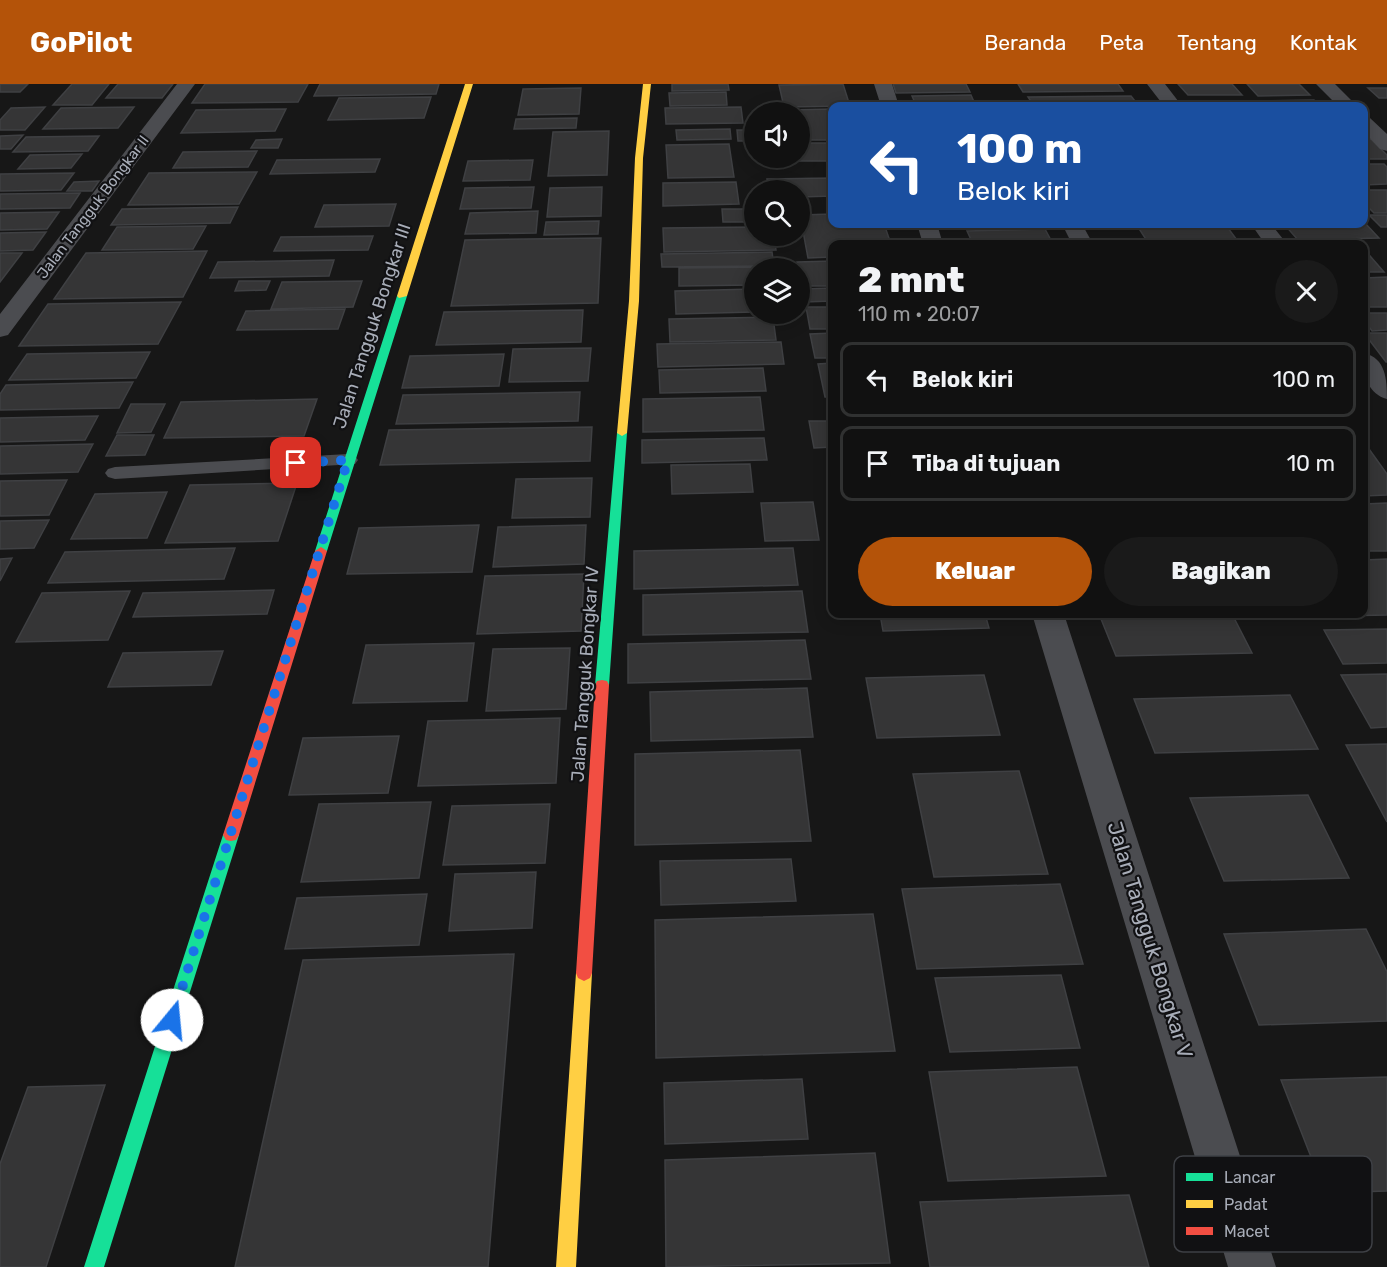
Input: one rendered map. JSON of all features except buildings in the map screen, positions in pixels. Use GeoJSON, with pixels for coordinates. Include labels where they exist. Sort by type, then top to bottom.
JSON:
{"type":"FeatureCollection","features":[{"type":"Feature","properties":{"kind":"street","name":"Jalan Tangguk Bongkar II"},"geometry":{"type":"LineString","coordinates":[[0,330],[186,84]]}},
{"type":"Feature","properties":{"kind":"street","name":"Jalan Tangguk Bongkar III"},"geometry":{"type":"LineString","coordinates":[[94,1267],[469,84]]}},
{"type":"Feature","properties":{"kind":"street","name":"Jalan Tangguk Bongkar IV"},"geometry":{"type":"LineString","coordinates":[[566,1267],[609,570],[634,301],[639,158],[647,84]]}},
{"type":"Feature","properties":{"kind":"street"},"geometry":{"type":"LineString","coordinates":[[883,84],[889,102]]}},
{"type":"Feature","properties":{"kind":"street"},"geometry":{"type":"LineString","coordinates":[[1156,84],[1170,102]]}},
{"type":"Feature","properties":{"kind":"street"},"geometry":{"type":"LineString","coordinates":[[1325,84],[1344,102]]}},
{"type":"Feature","properties":{"kind":"street"},"geometry":{"type":"LineString","coordinates":[[1368,126],[1387,145]]}},
{"type":"Feature","properties":{"kind":"street"},"geometry":{"type":"LineString","coordinates":[[1368,365],[1387,391]]}},
{"type":"Feature","properties":{"kind":"street","name":"Jalan Tangguk Bongkar V"},"geometry":{"type":"LineString","coordinates":[[1049,618],[1217,1156]]}},
{"type":"Feature","properties":{"kind":"street","name":"Jalan Tangguk Bongkar V"},"geometry":{"type":"LineString","coordinates":[[1247,1252],[1252,1267]]}},
{"type":"Feature","properties":{"kind":"lane"},"geometry":{"type":"LineString","coordinates":[[115,473],[348,460]]}},
{"type":"Feature","properties":{"kind":"traffic: fast"},"geometry":{"type":"LineString","coordinates":[[321,551],[402,296]]}},
{"type":"Feature","properties":{"kind":"traffic: fast"},"geometry":{"type":"LineString","coordinates":[[602,685],[622,433]]}},
{"type":"Feature","properties":{"kind":"traffic: fast"},"geometry":{"type":"LineString","coordinates":[[94,1267],[231,835]]}},
{"type":"Feature","properties":{"kind":"traffic: slow"},"geometry":{"type":"LineString","coordinates":[[402,296],[469,84]]}},
{"type":"Feature","properties":{"kind":"traffic: slow"},"geometry":{"type":"LineString","coordinates":[[622,433],[634,301],[639,158],[647,84]]}},
{"type":"Feature","properties":{"kind":"traffic: slow"},"geometry":{"type":"LineString","coordinates":[[566,1267],[584,973]]}},
{"type":"Feature","properties":{"kind":"traffic: jam"},"geometry":{"type":"LineString","coordinates":[[231,835],[321,551]]}},
{"type":"Feature","properties":{"kind":"traffic: jam"},"geometry":{"type":"LineString","coordinates":[[584,973],[602,685]]}},
{"type":"Feature","properties":{"kind":"route"},"geometry":{"type":"LineString","coordinates":[[172,1020],[348,460],[296,463]]}}]}
